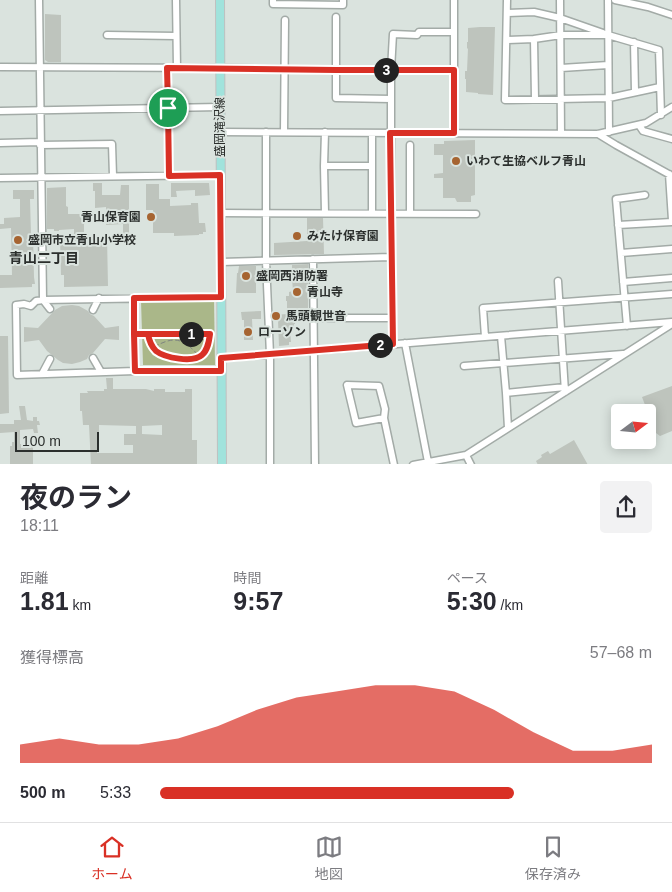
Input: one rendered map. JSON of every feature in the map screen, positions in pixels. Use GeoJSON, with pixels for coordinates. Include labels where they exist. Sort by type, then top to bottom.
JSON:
{"type":"FeatureCollection","features":[{"type":"Feature","properties":{"kind":"main road","name":"盛岡滝沢線"},"geometry":{"type":"LineString","coordinates":[[220,0],[222,464]]}},
{"type":"Feature","properties":{"kind":"street"},"geometry":{"type":"LineString","coordinates":[[38,0],[43,300],[50,308]]}},
{"type":"Feature","properties":{"kind":"street"},"geometry":{"type":"LineString","coordinates":[[176,0],[177,68]]}},
{"type":"Feature","properties":{"kind":"street"},"geometry":{"type":"LineString","coordinates":[[273,0],[273,4],[343,5],[343,0]]}},
{"type":"Feature","properties":{"kind":"street"},"geometry":{"type":"LineString","coordinates":[[454,0],[454,133]]}},
{"type":"Feature","properties":{"kind":"street"},"geometry":{"type":"LineString","coordinates":[[508,0],[505,100],[609,98],[660,87]]}},
{"type":"Feature","properties":{"kind":"street"},"geometry":{"type":"LineString","coordinates":[[560,0],[561,134]]}},
{"type":"Feature","properties":{"kind":"street"},"geometry":{"type":"LineString","coordinates":[[608,0],[609,132]]}},
{"type":"Feature","properties":{"kind":"street"},"geometry":{"type":"LineString","coordinates":[[615,0],[648,7],[672,15]]}},
{"type":"Feature","properties":{"kind":"street"},"geometry":{"type":"LineString","coordinates":[[648,7],[650,0]]}},
{"type":"Feature","properties":{"kind":"street"},"geometry":{"type":"LineString","coordinates":[[507,14],[534,12],[560,18],[659,50],[661,115]]}},
{"type":"Feature","properties":{"kind":"street"},"geometry":{"type":"LineString","coordinates":[[336,17],[336,98],[391,99]]}},
{"type":"Feature","properties":{"kind":"street"},"geometry":{"type":"LineString","coordinates":[[284,20],[284,132]]}},
{"type":"Feature","properties":{"kind":"street"},"geometry":{"type":"LineString","coordinates":[[393,344],[390,133],[391,70],[394,34],[417,35],[419,32],[454,32]]}},
{"type":"Feature","properties":{"kind":"street"},"geometry":{"type":"LineString","coordinates":[[107,35],[176,36]]}},
{"type":"Feature","properties":{"kind":"street"},"geometry":{"type":"LineString","coordinates":[[507,40],[534,39],[560,35],[608,35]]}},
{"type":"Feature","properties":{"kind":"street"},"geometry":{"type":"LineString","coordinates":[[534,39],[534,99]]}},
{"type":"Feature","properties":{"kind":"street"},"geometry":{"type":"LineString","coordinates":[[634,42],[635,92]]}},
{"type":"Feature","properties":{"kind":"street"},"geometry":{"type":"LineString","coordinates":[[561,68],[608,65]]}},
{"type":"Feature","properties":{"kind":"street"},"geometry":{"type":"LineString","coordinates":[[0,67],[454,70]]}},
{"type":"Feature","properties":{"kind":"street"},"geometry":{"type":"LineString","coordinates":[[167,68],[169,176]]}},
{"type":"Feature","properties":{"kind":"street"},"geometry":{"type":"LineString","coordinates":[[0,111],[220,107]]}},
{"type":"Feature","properties":{"kind":"street"},"geometry":{"type":"LineString","coordinates":[[220,132],[598,134],[646,123],[672,107]]}},
{"type":"Feature","properties":{"kind":"street"},"geometry":{"type":"LineString","coordinates":[[639,125],[643,131],[672,139]]}},
{"type":"Feature","properties":{"kind":"street"},"geometry":{"type":"LineString","coordinates":[[266,132],[266,261],[270,355],[270,464]]}},
{"type":"Feature","properties":{"kind":"street"},"geometry":{"type":"LineString","coordinates":[[325,132],[325,213]]}},
{"type":"Feature","properties":{"kind":"street"},"geometry":{"type":"LineString","coordinates":[[372,133],[372,213]]}},
{"type":"Feature","properties":{"kind":"street"},"geometry":{"type":"LineString","coordinates":[[598,134],[671,175],[672,221],[618,225]]}},
{"type":"Feature","properties":{"kind":"street"},"geometry":{"type":"LineString","coordinates":[[0,143],[112,144],[112,176]]}},
{"type":"Feature","properties":{"kind":"street"},"geometry":{"type":"LineString","coordinates":[[410,145],[410,213]]}},
{"type":"Feature","properties":{"kind":"street"},"geometry":{"type":"LineString","coordinates":[[324,166],[372,166]]}},
{"type":"Feature","properties":{"kind":"street"},"geometry":{"type":"LineString","coordinates":[[0,178],[220,175]]}},
{"type":"Feature","properties":{"kind":"street"},"geometry":{"type":"LineString","coordinates":[[626,326],[616,199],[645,195]]}},
{"type":"Feature","properties":{"kind":"street"},"geometry":{"type":"LineString","coordinates":[[221,213],[476,214]]}},
{"type":"Feature","properties":{"kind":"street"},"geometry":{"type":"LineString","coordinates":[[621,253],[672,250]]}},
{"type":"Feature","properties":{"kind":"street"},"geometry":{"type":"LineString","coordinates":[[221,262],[391,257]]}},
{"type":"Feature","properties":{"kind":"street"},"geometry":{"type":"LineString","coordinates":[[313,259],[315,464]]}},
{"type":"Feature","properties":{"kind":"street"},"geometry":{"type":"LineString","coordinates":[[623,282],[672,278]]}},
{"type":"Feature","properties":{"kind":"street"},"geometry":{"type":"LineString","coordinates":[[558,281],[565,389]]}},
{"type":"Feature","properties":{"kind":"street"},"geometry":{"type":"LineString","coordinates":[[485,337],[484,308],[672,294]]}},
{"type":"Feature","properties":{"kind":"street"},"geometry":{"type":"LineString","coordinates":[[221,297],[43,300],[36,301],[31,306],[24,304],[16,306],[17,375],[135,371],[221,371]]}},
{"type":"Feature","properties":{"kind":"street"},"geometry":{"type":"LineString","coordinates":[[93,310],[99,298]]}},
{"type":"Feature","properties":{"kind":"street"},"geometry":{"type":"LineString","coordinates":[[134,298],[135,371]]}},
{"type":"Feature","properties":{"kind":"street"},"geometry":{"type":"LineString","coordinates":[[313,318],[392,318]]}},
{"type":"Feature","properties":{"kind":"street"},"geometry":{"type":"LineString","coordinates":[[221,358],[672,323]]}},
{"type":"Feature","properties":{"kind":"street"},"geometry":{"type":"LineString","coordinates":[[413,464],[466,455],[565,389],[625,354],[672,323]]}},
{"type":"Feature","properties":{"kind":"street"},"geometry":{"type":"LineString","coordinates":[[501,336],[508,428]]}},
{"type":"Feature","properties":{"kind":"street"},"geometry":{"type":"LineString","coordinates":[[405,344],[428,462]]}},
{"type":"Feature","properties":{"kind":"street"},"geometry":{"type":"LineString","coordinates":[[464,366],[625,354]]}},
{"type":"Feature","properties":{"kind":"street"},"geometry":{"type":"LineString","coordinates":[[93,358],[101,372]]}},
{"type":"Feature","properties":{"kind":"street"},"geometry":{"type":"LineString","coordinates":[[42,374],[50,359]]}},
{"type":"Feature","properties":{"kind":"street"},"geometry":{"type":"LineString","coordinates":[[384,418],[356,423],[347,385],[380,386],[385,409],[384,418],[394,464]]}},
{"type":"Feature","properties":{"kind":"street"},"geometry":{"type":"LineString","coordinates":[[506,392],[565,389]]}},
{"type":"Feature","properties":{"kind":"street"},"geometry":{"type":"LineString","coordinates":[[466,455],[471,464]]}},
{"type":"Feature","properties":{"kind":"path"},"geometry":{"type":"LineString","coordinates":[[134,334],[215,333]]}},
{"type":"Feature","properties":{"kind":"path"},"geometry":{"type":"LineString","coordinates":[[148,334],[153,347],[158,352],[167,356],[190,359],[200,357],[206,351],[210,334]]}},
{"type":"Feature","properties":{"kind":"path"},"geometry":{"type":"LineString","coordinates":[[153,347],[165,341],[179,340],[191,347],[200,357]]}},
{"type":"Feature","properties":{"kind":"green space"},"geometry":{"type":"Polygon","coordinates":[[[214,299],[215,365],[143,365],[141,300],[214,299]]]}},
{"type":"Feature","properties":{"kind":"building"},"geometry":{"type":"Polygon","coordinates":[[[45,14],[61,15],[61,62],[48,62],[45,60],[45,14]]]}},
{"type":"Feature","properties":{"kind":"building"},"geometry":{"type":"Polygon","coordinates":[[[495,27],[493,95],[466,92],[465,71],[467,71],[468,28],[495,27]]]}},
{"type":"Feature","properties":{"kind":"building"},"geometry":{"type":"Polygon","coordinates":[[[475,140],[475,195],[471,196],[471,202],[457,202],[455,198],[443,198],[443,178],[434,178],[434,174],[443,173],[443,155],[434,155],[434,144],[444,144],[444,141],[475,140]]]}},
{"type":"Feature","properties":{"kind":"building"},"geometry":{"type":"Polygon","coordinates":[[[93,183],[102,183],[102,195],[120,195],[121,185],[129,185],[129,234],[123,235],[123,224],[106,225],[106,207],[95,208],[93,183]]]}},
{"type":"Feature","properties":{"kind":"building"},"geometry":{"type":"Polygon","coordinates":[[[171,183],[209,183],[210,195],[195,196],[195,190],[176,191],[177,197],[171,197],[171,183]]]}},
{"type":"Feature","properties":{"kind":"building"},"geometry":{"type":"Polygon","coordinates":[[[146,184],[159,184],[159,199],[170,199],[170,206],[198,203],[199,223],[205,223],[206,232],[199,235],[174,236],[174,233],[153,233],[153,210],[146,210],[146,184]]]}},
{"type":"Feature","properties":{"kind":"building"},"geometry":{"type":"Polygon","coordinates":[[[66,187],[68,214],[84,214],[84,238],[107,237],[108,286],[64,287],[64,275],[61,275],[60,239],[74,238],[74,229],[54,231],[54,229],[47,229],[47,188],[66,187]]]}},
{"type":"Feature","properties":{"kind":"building"},"geometry":{"type":"Polygon","coordinates":[[[13,190],[34,190],[34,199],[30,199],[35,284],[32,284],[32,287],[0,288],[0,275],[12,275],[11,228],[0,229],[0,224],[4,224],[4,218],[20,217],[20,199],[13,199],[13,190]]]}},
{"type":"Feature","properties":{"kind":"building"},"geometry":{"type":"Polygon","coordinates":[[[307,218],[323,218],[324,254],[274,255],[274,243],[307,241],[307,218]]]}},
{"type":"Feature","properties":{"kind":"building"},"geometry":{"type":"Polygon","coordinates":[[[308,264],[308,320],[295,320],[294,329],[290,329],[291,342],[289,342],[289,345],[279,346],[278,320],[274,320],[274,315],[287,314],[286,296],[289,296],[289,292],[293,291],[292,278],[288,278],[288,273],[292,272],[292,265],[308,264]]]}},
{"type":"Feature","properties":{"kind":"building"},"geometry":{"type":"Polygon","coordinates":[[[239,266],[256,266],[256,293],[236,293],[239,266]]]}},
{"type":"Feature","properties":{"kind":"building"},"geometry":{"type":"Polygon","coordinates":[[[62,306],[79,306],[88,311],[105,328],[119,326],[119,340],[105,339],[87,359],[72,364],[63,363],[58,360],[47,351],[39,340],[24,342],[24,327],[38,328],[55,310],[62,306]]]}},
{"type":"Feature","properties":{"kind":"building"},"geometry":{"type":"Polygon","coordinates":[[[261,311],[261,319],[252,319],[253,340],[244,340],[244,320],[242,320],[241,312],[261,311]]]}},
{"type":"Feature","properties":{"kind":"building"},"geometry":{"type":"Polygon","coordinates":[[[0,336],[8,336],[9,413],[0,414],[0,336]]]}},
{"type":"Feature","properties":{"kind":"building"},"geometry":{"type":"Polygon","coordinates":[[[106,378],[113,378],[113,389],[146,389],[154,391],[154,389],[165,389],[165,392],[185,392],[185,389],[192,389],[192,440],[197,440],[197,464],[91,464],[89,425],[83,425],[82,411],[80,411],[80,393],[104,391],[104,389],[107,389],[106,378]],[[99,425],[97,453],[133,453],[133,445],[124,445],[124,434],[136,434],[136,426],[99,425]],[[162,425],[142,426],[142,434],[162,435],[162,425]]]}},
{"type":"Feature","properties":{"kind":"building"},"geometry":{"type":"Polygon","coordinates":[[[672,386],[672,431],[660,436],[656,433],[656,404],[645,404],[642,397],[672,386]]]}},
{"type":"Feature","properties":{"kind":"building"},"geometry":{"type":"Polygon","coordinates":[[[19,406],[25,406],[27,420],[33,421],[33,417],[37,417],[37,421],[39,421],[40,425],[37,425],[38,433],[34,433],[33,429],[20,430],[20,444],[33,444],[33,464],[10,464],[10,446],[14,442],[14,432],[0,433],[0,424],[14,424],[14,420],[21,420],[19,406]]]}},
{"type":"Feature","properties":{"kind":"building"},"geometry":{"type":"Polygon","coordinates":[[[574,440],[587,464],[538,464],[536,461],[542,457],[541,455],[548,451],[550,454],[574,440]]]}},
{"type":"Feature","properties":{"kind":"place","name":"いわて生協ベルフ青山"},"geometry":{"type":"Point","coordinates":[456,161]}},
{"type":"Feature","properties":{"kind":"place","name":"青山保育園"},"geometry":{"type":"Point","coordinates":[151,217]}},
{"type":"Feature","properties":{"kind":"place","name":"みたけ保育園"},"geometry":{"type":"Point","coordinates":[297,236]}},
{"type":"Feature","properties":{"kind":"place","name":"盛岡市立青山小学校"},"geometry":{"type":"Point","coordinates":[18,240]}},
{"type":"Feature","properties":{"kind":"place","name":"盛岡西消防署"},"geometry":{"type":"Point","coordinates":[246,276]}},
{"type":"Feature","properties":{"kind":"place","name":"青山寺"},"geometry":{"type":"Point","coordinates":[297,292]}},
{"type":"Feature","properties":{"kind":"place","name":"馬頭観世音"},"geometry":{"type":"Point","coordinates":[276,316]}},
{"type":"Feature","properties":{"kind":"place","name":"ローソン"},"geometry":{"type":"Point","coordinates":[248,332]}},
{"type":"Feature","properties":{"kind":"district","name":"青山二丁目"},"geometry":{"type":"Point","coordinates":[44,258]}},
{"type":"Feature","properties":{"kind":"route"},"geometry":{"type":"LineString","coordinates":[[168,108],[167,68],[454,70],[454,133],[390,133],[393,344],[221,358],[221,371],[135,371],[134,334],[148,334],[148,338],[155,350],[163,355],[195,359],[202,356],[206,351],[210,334],[134,334],[134,298],[221,297],[220,175],[169,176],[168,108]]}}]}
